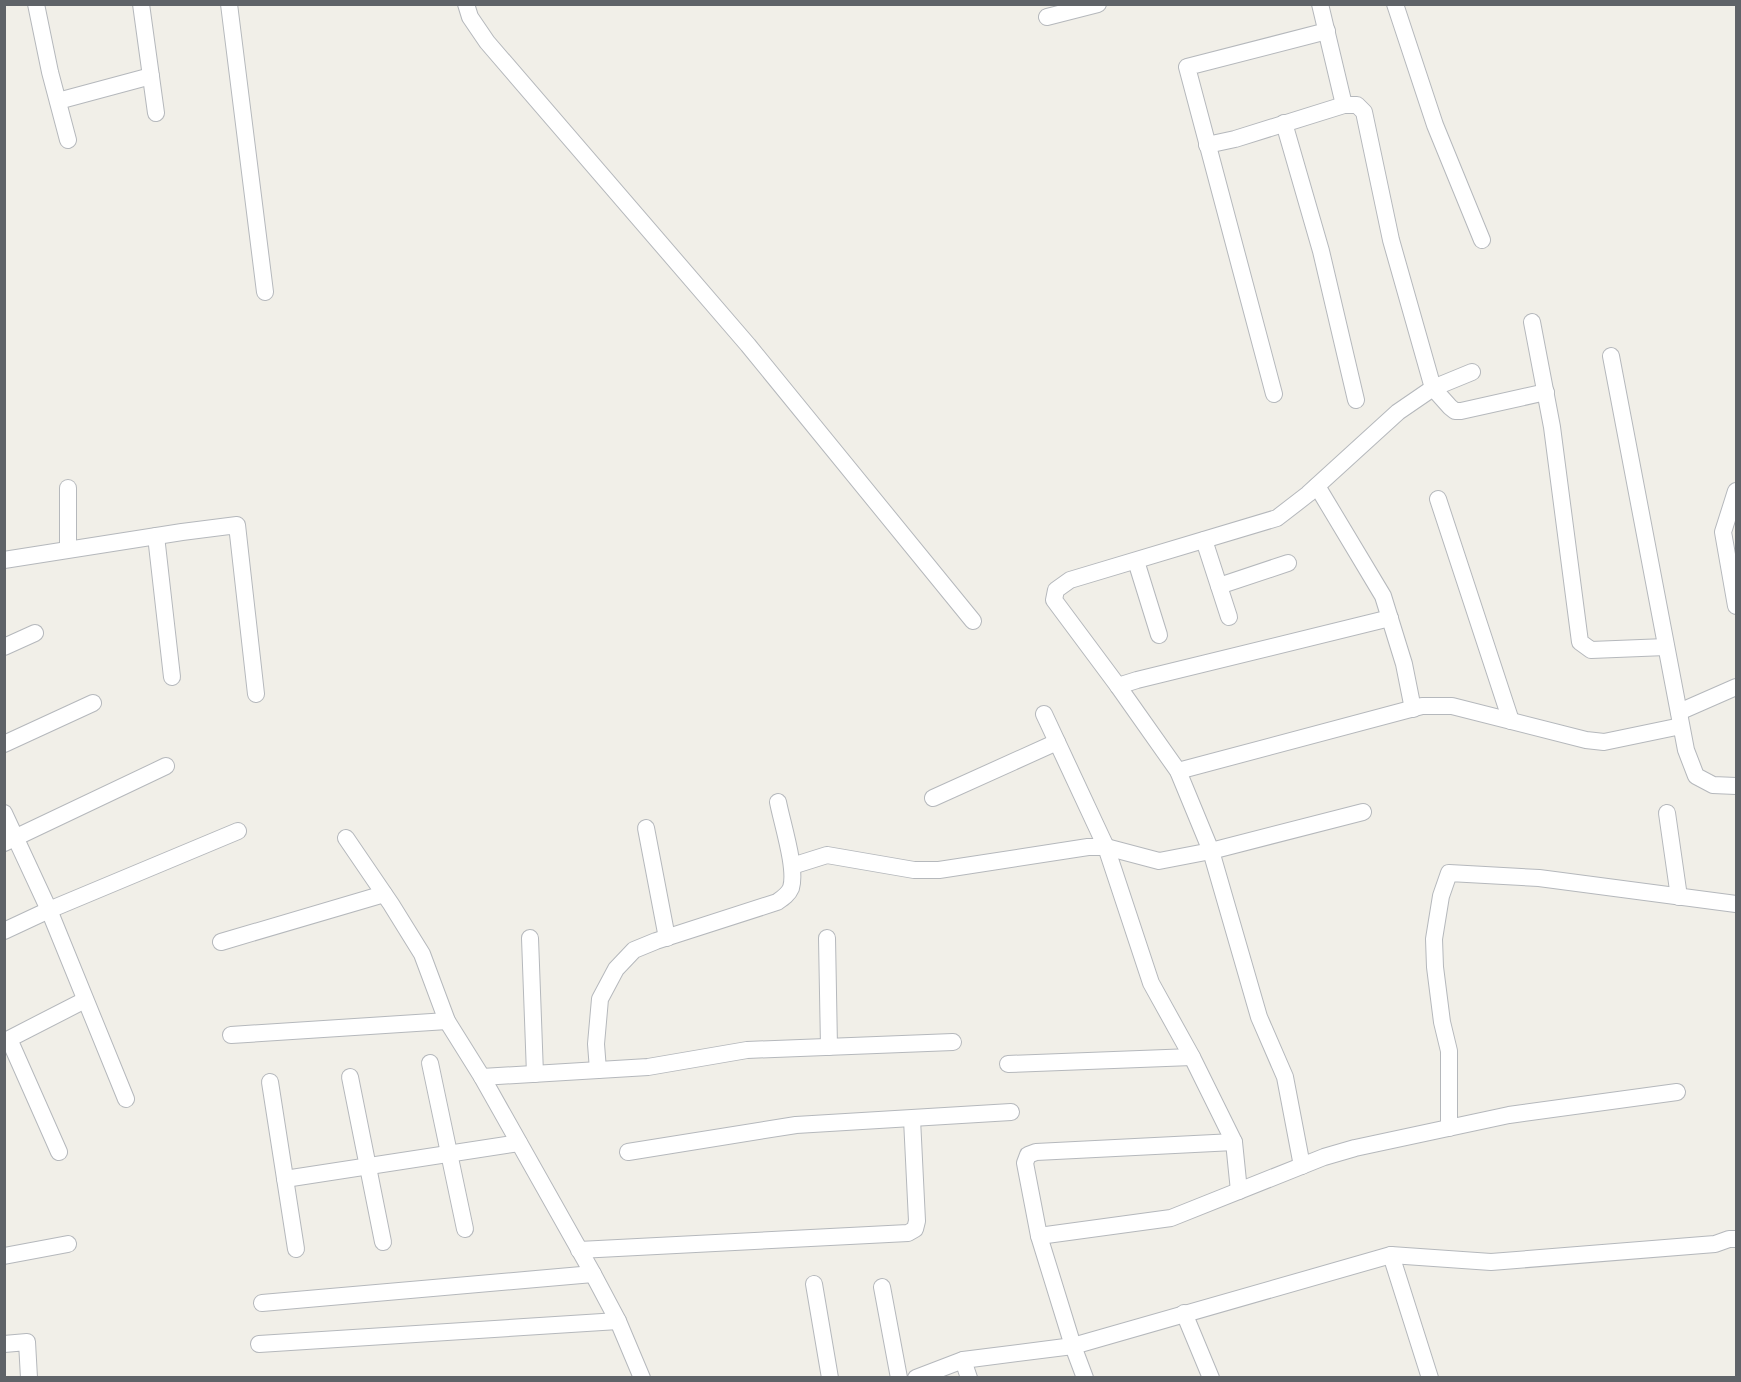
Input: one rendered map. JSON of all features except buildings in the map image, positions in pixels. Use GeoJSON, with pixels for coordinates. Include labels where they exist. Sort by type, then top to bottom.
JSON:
{"type":"FeatureCollection","features":[{"type":"Feature","properties":{"kind":"street"},"geometry":{"type":"LineString","coordinates":[[36,4],[68,140]]}},
{"type":"Feature","properties":{"kind":"street"},"geometry":{"type":"LineString","coordinates":[[141,4],[156,113]]}},
{"type":"Feature","properties":{"kind":"street"},"geometry":{"type":"LineString","coordinates":[[229,4],[265,292]]}},
{"type":"Feature","properties":{"kind":"street"},"geometry":{"type":"LineString","coordinates":[[466,4],[470,17],[487,42],[748,345],[973,621]]}},
{"type":"Feature","properties":{"kind":"street"},"geometry":{"type":"LineString","coordinates":[[1047,16],[1098,4]]}},
{"type":"Feature","properties":{"kind":"street"},"geometry":{"type":"LineString","coordinates":[[1320,4],[1344,105]]}},
{"type":"Feature","properties":{"kind":"street"},"geometry":{"type":"LineString","coordinates":[[1395,4],[1435,124],[1482,240]]}},
{"type":"Feature","properties":{"kind":"street"},"geometry":{"type":"LineString","coordinates":[[1274,394],[1187,67],[1327,32]]}},
{"type":"Feature","properties":{"kind":"street"},"geometry":{"type":"LineString","coordinates":[[58,101],[151,76]]}},
{"type":"Feature","properties":{"kind":"street"},"geometry":{"type":"LineString","coordinates":[[1208,145],[1235,139],[1344,105],[1357,105],[1364,112],[1391,240],[1433,388],[1450,407],[1461,411],[1546,392]]}},
{"type":"Feature","properties":{"kind":"street"},"geometry":{"type":"LineString","coordinates":[[1284,123],[1321,251],[1356,400]]}},
{"type":"Feature","properties":{"kind":"street"},"geometry":{"type":"LineString","coordinates":[[1532,322],[1552,427],[1580,642],[1591,650],[1666,647]]}},
{"type":"Feature","properties":{"kind":"street"},"geometry":{"type":"LineString","coordinates":[[1611,356],[1686,750],[1696,776],[1713,785],[1737,786]]}},
{"type":"Feature","properties":{"kind":"street"},"geometry":{"type":"LineString","coordinates":[[1302,1166],[1286,1077],[1259,1017],[1210,850],[1178,771],[1054,600],[1056,590],[1070,580],[1277,518],[1317,486],[1398,412],[1433,388],[1472,372]]}},
{"type":"Feature","properties":{"kind":"street"},"geometry":{"type":"LineString","coordinates":[[1317,486],[1383,596],[1404,664],[1413,708]]}},
{"type":"Feature","properties":{"kind":"street"},"geometry":{"type":"LineString","coordinates":[[68,488],[68,549]]}},
{"type":"Feature","properties":{"kind":"street"},"geometry":{"type":"LineString","coordinates":[[1737,491],[1723,532],[1737,606]]}},
{"type":"Feature","properties":{"kind":"street"},"geometry":{"type":"LineString","coordinates":[[1438,499],[1511,721]]}},
{"type":"Feature","properties":{"kind":"street"},"geometry":{"type":"LineString","coordinates":[[4,560],[237,525],[256,694]]}},
{"type":"Feature","properties":{"kind":"street"},"geometry":{"type":"LineString","coordinates":[[156,536],[172,677]]}},
{"type":"Feature","properties":{"kind":"street"},"geometry":{"type":"LineString","coordinates":[[1204,540],[1229,617]]}},
{"type":"Feature","properties":{"kind":"street"},"geometry":{"type":"LineString","coordinates":[[1136,561],[1159,635]]}},
{"type":"Feature","properties":{"kind":"street"},"geometry":{"type":"LineString","coordinates":[[1219,586],[1288,563]]}},
{"type":"Feature","properties":{"kind":"street"},"geometry":{"type":"LineString","coordinates":[[1118,686],[1390,618]]}},
{"type":"Feature","properties":{"kind":"street"},"geometry":{"type":"LineString","coordinates":[[4,647],[35,633]]}},
{"type":"Feature","properties":{"kind":"street"},"geometry":{"type":"LineString","coordinates":[[1178,771],[1422,706],[1452,705],[1586,740],[1604,742],[1680,719],[1737,687]]}},
{"type":"Feature","properties":{"kind":"street"},"geometry":{"type":"LineString","coordinates":[[4,744],[93,703]]}},
{"type":"Feature","properties":{"kind":"street"},"geometry":{"type":"LineString","coordinates":[[1044,714],[1106,847],[1151,983],[1192,1057],[1234,1142],[1239,1191]]}},
{"type":"Feature","properties":{"kind":"street"},"geometry":{"type":"LineString","coordinates":[[933,798],[1057,742]]}},
{"type":"Feature","properties":{"kind":"street"},"geometry":{"type":"LineString","coordinates":[[10,840],[166,766]]}},
{"type":"Feature","properties":{"kind":"street"},"geometry":{"type":"LineString","coordinates":[[598,1070],[596,1044],[600,999],[616,969],[634,950],[777,902],[787,896],[791,887],[792,866],[778,802]]}},
{"type":"Feature","properties":{"kind":"street"},"geometry":{"type":"LineString","coordinates":[[792,866],[827,855],[914,870],[939,870],[1088,847],[1106,847],[1159,861],[1363,812]]}},
{"type":"Feature","properties":{"kind":"street"},"geometry":{"type":"LineString","coordinates":[[4,813],[10,840],[49,910],[126,1099]]}},
{"type":"Feature","properties":{"kind":"street"},"geometry":{"type":"LineString","coordinates":[[1667,813],[1679,897]]}},
{"type":"Feature","properties":{"kind":"street"},"geometry":{"type":"LineString","coordinates":[[646,828],[667,938]]}},
{"type":"Feature","properties":{"kind":"street"},"geometry":{"type":"LineString","coordinates":[[4,931],[238,831]]}},
{"type":"Feature","properties":{"kind":"street"},"geometry":{"type":"LineString","coordinates":[[346,838],[422,954],[447,1021],[482,1077],[593,1274],[618,1321],[642,1377]]}},
{"type":"Feature","properties":{"kind":"street"},"geometry":{"type":"LineString","coordinates":[[1449,1128],[1449,1051],[1442,1022],[1434,939],[1441,896],[1449,873],[1539,878],[1737,904]]}},
{"type":"Feature","properties":{"kind":"street"},"geometry":{"type":"LineString","coordinates":[[221,942],[384,894]]}},
{"type":"Feature","properties":{"kind":"street"},"geometry":{"type":"LineString","coordinates":[[530,938],[535,1074]]}},
{"type":"Feature","properties":{"kind":"street"},"geometry":{"type":"LineString","coordinates":[[827,938],[829,1047]]}},
{"type":"Feature","properties":{"kind":"street"},"geometry":{"type":"LineString","coordinates":[[59,1152],[9,1039],[85,1000]]}},
{"type":"Feature","properties":{"kind":"street"},"geometry":{"type":"LineString","coordinates":[[231,1035],[447,1021]]}},
{"type":"Feature","properties":{"kind":"street"},"geometry":{"type":"LineString","coordinates":[[482,1077],[648,1067],[747,1050],[952,1042]]}},
{"type":"Feature","properties":{"kind":"street"},"geometry":{"type":"LineString","coordinates":[[1008,1064],[1192,1057]]}},
{"type":"Feature","properties":{"kind":"street"},"geometry":{"type":"LineString","coordinates":[[430,1063],[465,1229]]}},
{"type":"Feature","properties":{"kind":"street"},"geometry":{"type":"LineString","coordinates":[[351,1077],[383,1242]]}},
{"type":"Feature","properties":{"kind":"street"},"geometry":{"type":"LineString","coordinates":[[270,1082],[296,1249]]}},
{"type":"Feature","properties":{"kind":"street"},"geometry":{"type":"LineString","coordinates":[[1039,1236],[1172,1218],[1324,1157],[1355,1148],[1509,1115],[1677,1092]]}},
{"type":"Feature","properties":{"kind":"street"},"geometry":{"type":"LineString","coordinates":[[628,1152],[796,1125],[1011,1112]]}},
{"type":"Feature","properties":{"kind":"street"},"geometry":{"type":"LineString","coordinates":[[579,1250],[908,1233],[915,1229],[917,1221],[912,1119]]}},
{"type":"Feature","properties":{"kind":"street"},"geometry":{"type":"LineString","coordinates":[[1085,1377],[1039,1236],[1025,1163],[1028,1155],[1036,1152],[1234,1142]]}},
{"type":"Feature","properties":{"kind":"street"},"geometry":{"type":"LineString","coordinates":[[285,1179],[519,1143]]}},
{"type":"Feature","properties":{"kind":"street"},"geometry":{"type":"LineString","coordinates":[[916,1377],[963,1360],[1073,1346],[1391,1255],[1491,1262],[1715,1244],[1737,1239]]}},
{"type":"Feature","properties":{"kind":"street"},"geometry":{"type":"LineString","coordinates":[[4,1256],[68,1244]]}},
{"type":"Feature","properties":{"kind":"street"},"geometry":{"type":"LineString","coordinates":[[1391,1255],[1430,1377]]}},
{"type":"Feature","properties":{"kind":"street"},"geometry":{"type":"LineString","coordinates":[[262,1303],[593,1274]]}},
{"type":"Feature","properties":{"kind":"street"},"geometry":{"type":"LineString","coordinates":[[814,1284],[830,1377]]}},
{"type":"Feature","properties":{"kind":"street"},"geometry":{"type":"LineString","coordinates":[[882,1287],[899,1377]]}},
{"type":"Feature","properties":{"kind":"street"},"geometry":{"type":"LineString","coordinates":[[1184,1313],[1211,1377]]}},
{"type":"Feature","properties":{"kind":"street"},"geometry":{"type":"LineString","coordinates":[[259,1344],[618,1321]]}},
{"type":"Feature","properties":{"kind":"street"},"geometry":{"type":"LineString","coordinates":[[4,1344],[27,1342],[29,1377]]}},
{"type":"Feature","properties":{"kind":"street"},"geometry":{"type":"LineString","coordinates":[[963,1360],[969,1377]]}}]}
